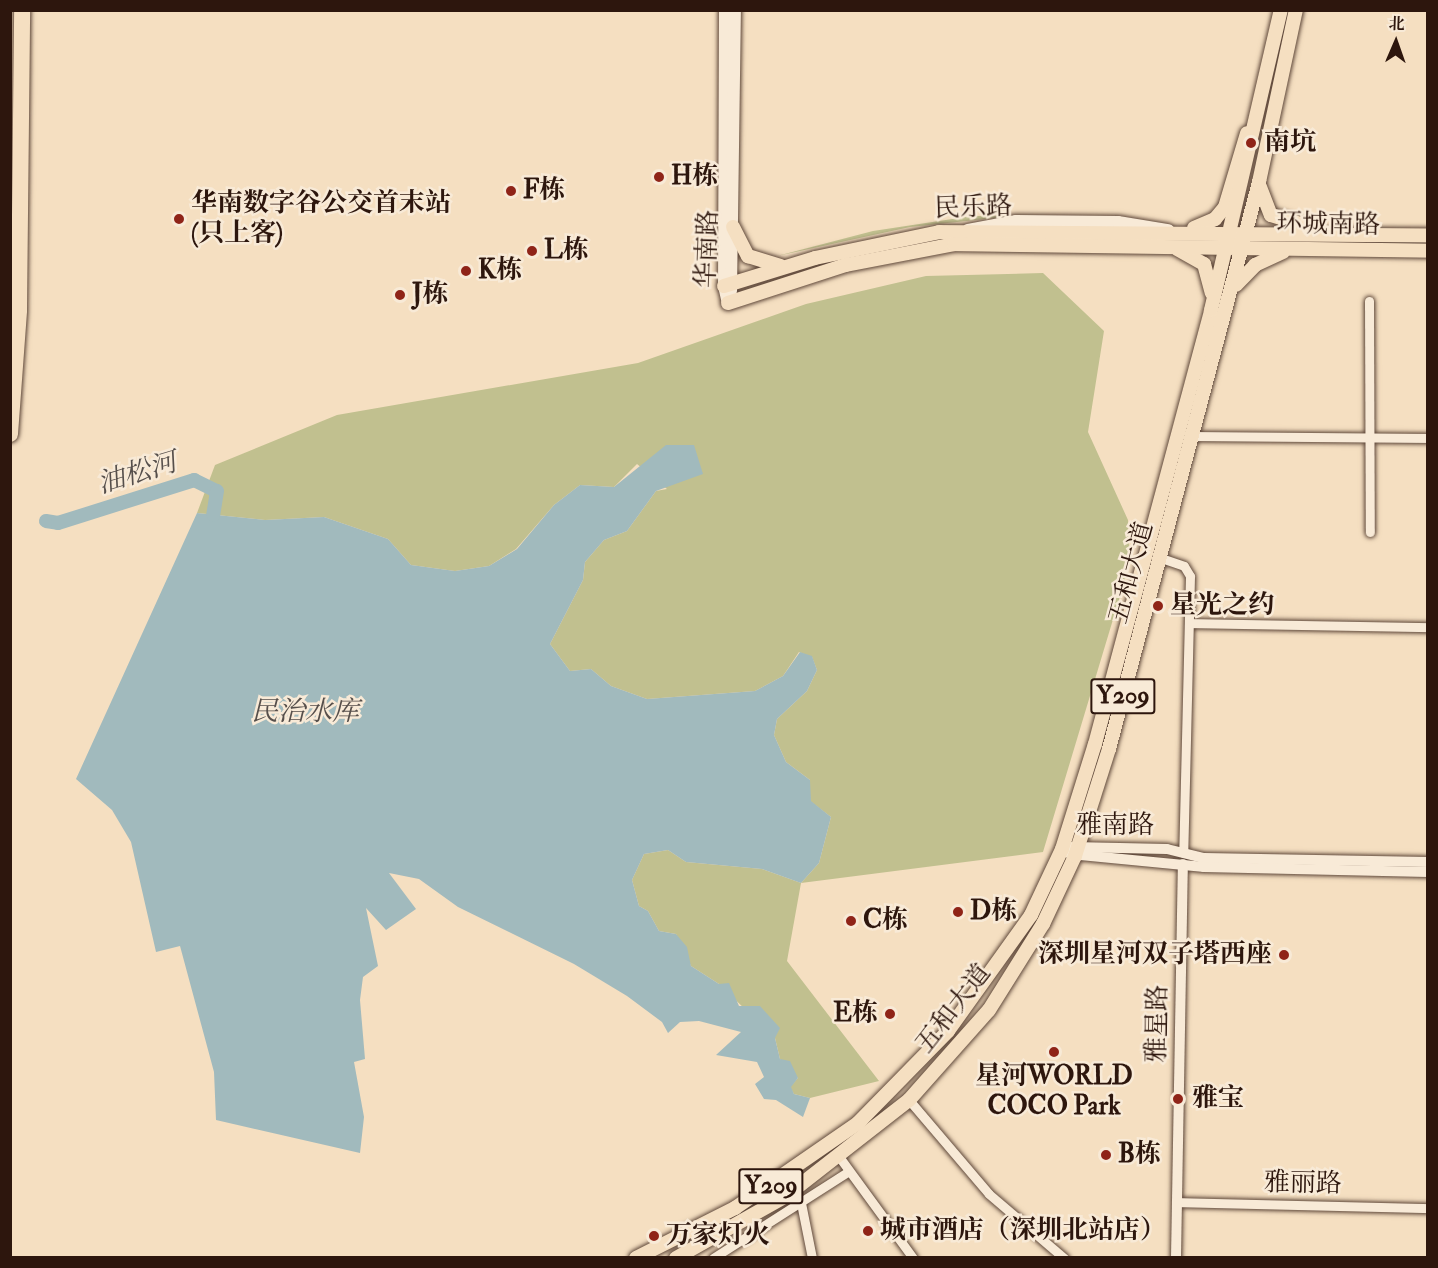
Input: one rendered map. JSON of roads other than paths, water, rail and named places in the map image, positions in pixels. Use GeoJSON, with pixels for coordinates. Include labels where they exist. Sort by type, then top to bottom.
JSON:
{"type":"FeatureCollection","features":[{"type":"Feature","properties":{"kind":"highway"},"geometry":{"type":"LineString","coordinates":[[10,434],[19,310],[21,10]]}},
{"type":"Feature","properties":{"kind":"main road","name":"华南路"},"geometry":{"type":"LineString","coordinates":[[725,10],[728,303]]}},
{"type":"Feature","properties":{"kind":"main road","name":"华南路"},"geometry":{"type":"LineString","coordinates":[[728,285],[733,228],[735,10]]}},
{"type":"Feature","properties":{"kind":"main road","name":"五和大道"},"geometry":{"type":"LineString","coordinates":[[636,1257],[695,1231],[778,1182],[892,1093],[991,974],[1031,915],[1062,849],[1212,310],[1281,10]]}},
{"type":"Feature","properties":{"kind":"main road","name":"五和大道"},"geometry":{"type":"LineString","coordinates":[[909,1100],[989,1010],[1043,924],[1077,851],[1161,558],[1231,295],[1259,182],[1296,10]]}},
{"type":"Feature","properties":{"kind":"main road"},"geometry":{"type":"LineString","coordinates":[[1178,233],[1209,223],[1225,207],[1265,83]]}},
{"type":"Feature","properties":{"kind":"main road"},"geometry":{"type":"LineString","coordinates":[[1259,182],[1264,206],[1280,221],[1355,233],[1354,249]]}},
{"type":"Feature","properties":{"kind":"main road"},"geometry":{"type":"LineString","coordinates":[[733,228],[753,259],[789,266]]}},
{"type":"Feature","properties":{"kind":"main road","name":"民乐路"},"geometry":{"type":"LineString","coordinates":[[728,285],[789,266],[907,237],[967,230],[1231,232]]}},
{"type":"Feature","properties":{"kind":"main road","name":"环城南路"},"geometry":{"type":"LineString","coordinates":[[1231,232],[1428,234]]}},
{"type":"Feature","properties":{"kind":"main road","name":"民乐路"},"geometry":{"type":"LineString","coordinates":[[728,303],[921,248],[987,243],[1227,247]]}},
{"type":"Feature","properties":{"kind":"main road"},"geometry":{"type":"LineString","coordinates":[[1170,247],[1204,264],[1211,279],[1212,310]]}},
{"type":"Feature","properties":{"kind":"main road","name":"环城南路"},"geometry":{"type":"LineString","coordinates":[[1227,247],[1428,251]]}},
{"type":"Feature","properties":{"kind":"main road"},"geometry":{"type":"LineString","coordinates":[[1231,295],[1255,265],[1297,248]]}},
{"type":"Feature","properties":{"kind":"main road","name":"Y209"},"geometry":{"type":"LineString","coordinates":[[676,1257],[741,1223],[840,1158],[909,1100]]}},
{"type":"Feature","properties":{"kind":"street"},"geometry":{"type":"LineString","coordinates":[[1370,301],[1373,438],[1370,532]]}},
{"type":"Feature","properties":{"kind":"street"},"geometry":{"type":"LineString","coordinates":[[1194,436],[1428,438]]}},
{"type":"Feature","properties":{"kind":"street"},"geometry":{"type":"LineString","coordinates":[[1161,558],[1190,573],[1183,858]]}},
{"type":"Feature","properties":{"kind":"street"},"geometry":{"type":"LineString","coordinates":[[1189,623],[1428,627]]}},
{"type":"Feature","properties":{"kind":"street","name":"雅南路"},"geometry":{"type":"LineString","coordinates":[[1062,849],[1428,872]]}},
{"type":"Feature","properties":{"kind":"street","name":"雅南路"},"geometry":{"type":"LineString","coordinates":[[1183,858],[1428,862]]}},
{"type":"Feature","properties":{"kind":"street","name":"雅星路"},"geometry":{"type":"LineString","coordinates":[[1176,1257],[1183,858]]}},
{"type":"Feature","properties":{"kind":"street"},"geometry":{"type":"LineString","coordinates":[[909,1100],[990,1194],[1064,1257]]}},
{"type":"Feature","properties":{"kind":"street"},"geometry":{"type":"LineString","coordinates":[[840,1158],[913,1257]]}},
{"type":"Feature","properties":{"kind":"street"},"geometry":{"type":"LineString","coordinates":[[713,1257],[849,1171]]}},
{"type":"Feature","properties":{"kind":"street","name":"雅丽路"},"geometry":{"type":"LineString","coordinates":[[1177,1202],[1428,1208]]}},
{"type":"Feature","properties":{"kind":"street"},"geometry":{"type":"LineString","coordinates":[[801,1203],[812,1257]]}},
{"type":"Feature","properties":{"kind":"water","name":"民治水库"},"geometry":{"type":"Polygon","coordinates":[[[666,445],[694,445],[703,474],[656,491],[627,531],[604,540],[585,562],[583,580],[550,644],[570,671],[591,669],[611,686],[647,699],[755,691],[783,676],[800,652],[812,656],[817,670],[807,691],[777,719],[774,735],[786,762],[810,780],[811,801],[831,817],[819,863],[801,883],[762,869],[686,862],[668,850],[644,854],[632,880],[639,906],[648,911],[659,931],[676,934],[687,947],[691,966],[719,984],[729,983],[739,1006],[760,1006],[780,1028],[775,1038],[780,1059],[790,1061],[798,1078],[791,1087],[794,1094],[810,1098],[803,1117],[776,1100],[764,1099],[755,1084],[764,1077],[757,1062],[716,1055],[741,1032],[699,1021],[680,1022],[668,1033],[662,1022],[627,996],[574,964],[458,907],[419,879],[389,873],[416,909],[386,930],[366,908],[378,966],[363,977],[360,1000],[365,1059],[354,1062],[364,1117],[360,1153],[216,1120],[214,1072],[180,946],[156,952],[131,842],[112,810],[76,779],[197,513],[265,520],[324,517],[388,539],[411,565],[455,571],[489,566],[517,549],[554,505],[580,485],[614,487],[666,445]]]}},
{"type":"Feature","properties":{"kind":"waterway","name":"油松河"},"geometry":{"type":"LineString","coordinates":[[46,521],[58,523],[194,480],[217,491],[213,515]]}},
{"type":"Feature","properties":{"kind":"place","name":"南坑"},"geometry":{"type":"Point","coordinates":[1251,143]}},
{"type":"Feature","properties":{"kind":"place","name":"H栋"},"geometry":{"type":"Point","coordinates":[659,177]}},
{"type":"Feature","properties":{"kind":"place","name":"F栋"},"geometry":{"type":"Point","coordinates":[511,191]}},
{"type":"Feature","properties":{"kind":"place","name":"华南数字谷公交首末站 (只上客)"},"geometry":{"type":"Point","coordinates":[179,219]}},
{"type":"Feature","properties":{"kind":"place","name":"L栋"},"geometry":{"type":"Point","coordinates":[532,251]}},
{"type":"Feature","properties":{"kind":"place","name":"K栋"},"geometry":{"type":"Point","coordinates":[466,271]}},
{"type":"Feature","properties":{"kind":"place","name":"J栋"},"geometry":{"type":"Point","coordinates":[400,295]}},
{"type":"Feature","properties":{"kind":"place","name":"星光之约"},"geometry":{"type":"Point","coordinates":[1158,606]}},
{"type":"Feature","properties":{"kind":"place","name":"D栋"},"geometry":{"type":"Point","coordinates":[958,912]}},
{"type":"Feature","properties":{"kind":"place","name":"C栋"},"geometry":{"type":"Point","coordinates":[851,921]}},
{"type":"Feature","properties":{"kind":"place","name":"深圳星河双子塔西座"},"geometry":{"type":"Point","coordinates":[1284,955]}},
{"type":"Feature","properties":{"kind":"place","name":"E栋"},"geometry":{"type":"Point","coordinates":[890,1014]}},
{"type":"Feature","properties":{"kind":"place","name":"星河WORLD COCO Park"},"geometry":{"type":"Point","coordinates":[1054,1052]}},
{"type":"Feature","properties":{"kind":"place","name":"雅宝"},"geometry":{"type":"Point","coordinates":[1178,1099]}},
{"type":"Feature","properties":{"kind":"place","name":"B栋"},"geometry":{"type":"Point","coordinates":[1106,1155]}},
{"type":"Feature","properties":{"kind":"place","name":"城市酒店（深圳北站店）"},"geometry":{"type":"Point","coordinates":[868,1231]}},
{"type":"Feature","properties":{"kind":"place","name":"万家灯火"},"geometry":{"type":"Point","coordinates":[654,1236]}}]}
